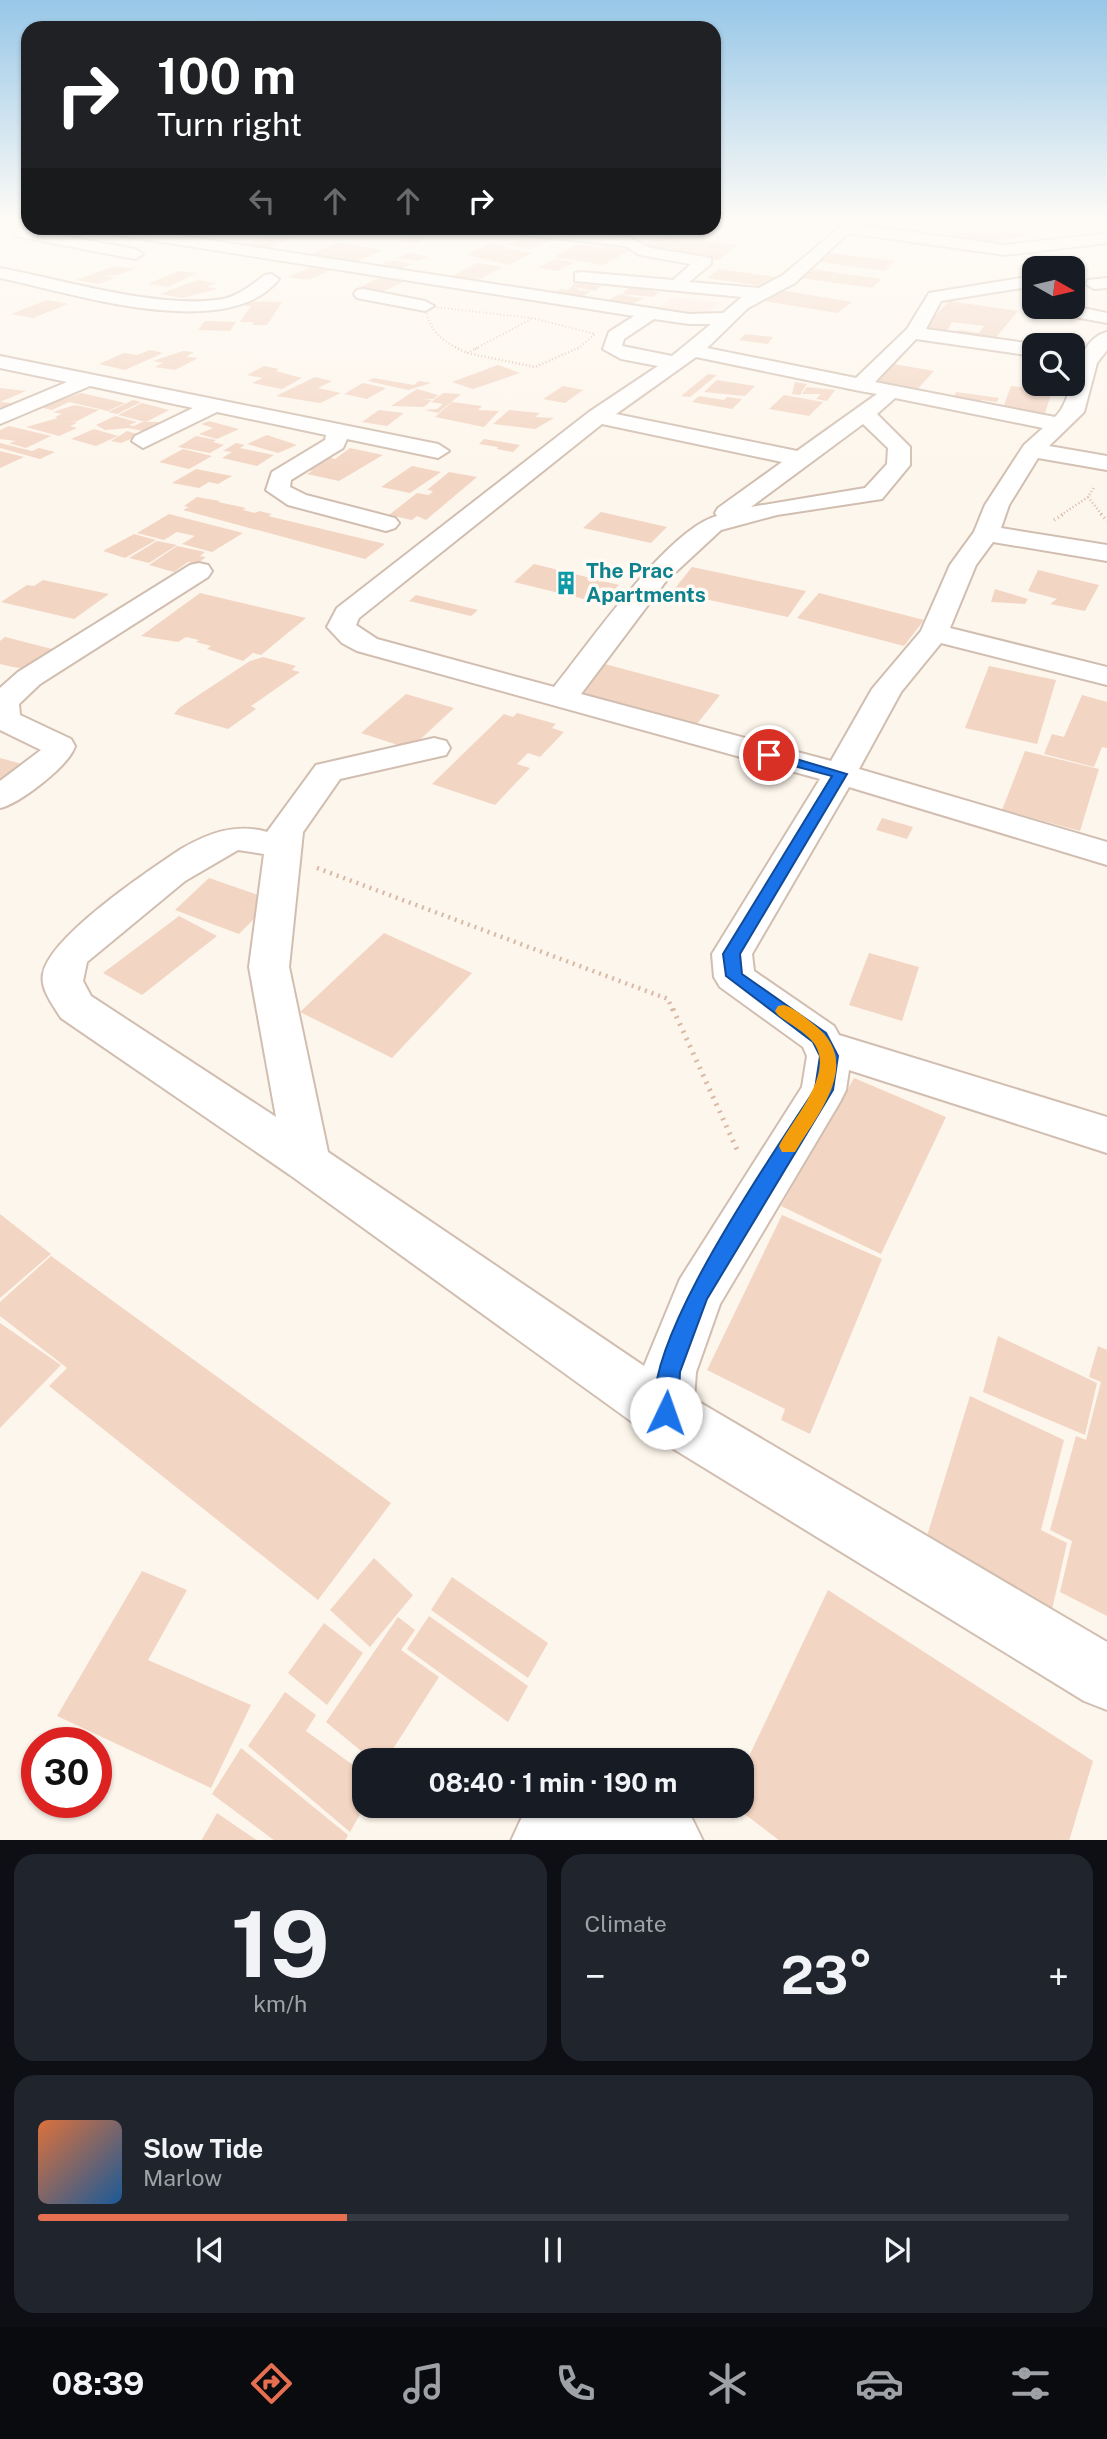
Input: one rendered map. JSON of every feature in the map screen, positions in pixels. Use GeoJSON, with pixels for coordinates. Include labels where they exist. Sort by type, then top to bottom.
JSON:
{"type":"FeatureCollection","features":[{"type":"Feature","properties":{"kind":"street"},"geometry":{"type":"LineString","coordinates":[[419,305],[425,306]]}},
{"type":"Feature","properties":{"kind":"street"},"geometry":{"type":"LineString","coordinates":[[604,305],[689,319],[724,318]]}},
{"type":"Feature","properties":{"kind":"street"},"geometry":{"type":"LineString","coordinates":[[655,305],[616,336],[611,345],[613,349],[628,355],[685,357],[860,385],[1046,437],[1104,470]]}},
{"type":"Feature","properties":{"kind":"street"},"geometry":{"type":"LineString","coordinates":[[746,305],[724,318],[685,357],[597,417],[346,614],[341,626],[352,637],[367,645],[560,700],[840,774],[1107,854]]}},
{"type":"Feature","properties":{"kind":"street"},"geometry":{"type":"LineString","coordinates":[[914,333],[930,305]]}},
{"type":"Feature","properties":{"kind":"street"},"geometry":{"type":"LineString","coordinates":[[1058,319],[1096,350]]}},
{"type":"Feature","properties":{"kind":"street"},"geometry":{"type":"LineString","coordinates":[[666,1413],[668,1372],[698,1295],[824,1090],[829,1056],[819,1037],[795,1017],[760,998],[734,976],[732,954],[840,774],[887,689],[934,633],[963,565],[986,533],[997,505],[1046,437],[1073,412],[1096,350],[1083,319]]}},
{"type":"Feature","properties":{"kind":"street"},"geometry":{"type":"LineString","coordinates":[[860,385],[914,333],[1022,348]]}},
{"type":"Feature","properties":{"kind":"street"},"geometry":{"type":"LineString","coordinates":[[1002,345],[1022,358]]}},
{"type":"Feature","properties":{"kind":"street"},"geometry":{"type":"LineString","coordinates":[[0,362],[438,452]]}},
{"type":"Feature","properties":{"kind":"street"},"geometry":{"type":"LineString","coordinates":[[0,418],[89,380]]}},
{"type":"Feature","properties":{"kind":"street"},"geometry":{"type":"LineString","coordinates":[[560,700],[657,575],[712,525],[892,393]]}},
{"type":"Feature","properties":{"kind":"street"},"geometry":{"type":"LineString","coordinates":[[143,441],[213,406]]}},
{"type":"Feature","properties":{"kind":"street"},"geometry":{"type":"LineString","coordinates":[[712,525],[775,508],[873,494],[898,465],[899,447],[863,413]]}},
{"type":"Feature","properties":{"kind":"street"},"geometry":{"type":"LineString","coordinates":[[597,417],[801,459]]}},
{"type":"Feature","properties":{"kind":"street"},"geometry":{"type":"LineString","coordinates":[[338,432],[335,443],[280,477],[278,490],[298,500],[386,523]]}},
{"type":"Feature","properties":{"kind":"street"},"geometry":{"type":"LineString","coordinates":[[986,533],[1038,544],[1107,553]]}},
{"type":"Feature","properties":{"kind":"street"},"geometry":{"type":"LineString","coordinates":[[0,798],[57,753],[59,746],[4,720],[1,701],[29,678],[199,571]]}},
{"type":"Feature","properties":{"kind":"street"},"geometry":{"type":"LineString","coordinates":[[934,633],[1107,676]]}},
{"type":"Feature","properties":{"kind":"street"},"geometry":{"type":"LineString","coordinates":[[307,1161],[269,967],[300,858],[285,832],[328,772],[434,748]]}},
{"type":"Feature","properties":{"kind":"street"},"geometry":{"type":"LineString","coordinates":[[300,858],[256,840],[232,839],[189,862],[72,953],[62,969],[63,989],[76,1007],[307,1161],[666,1413],[779,1478],[875,1539],[1107,1678]]}},
{"type":"Feature","properties":{"kind":"street"},"geometry":{"type":"LineString","coordinates":[[824,1047],[952,1084],[1107,1135]]}},
{"type":"Feature","properties":{"kind":"street"},"geometry":{"type":"LineString","coordinates":[[545,1840],[549,1832],[583,1808],[652,1815],[668,1840]]}},
{"type":"Feature","properties":{"kind":"path"},"geometry":{"type":"LineString","coordinates":[[467,353],[557,305]]}},
{"type":"Feature","properties":{"kind":"path"},"geometry":{"type":"LineString","coordinates":[[425,306],[531,318],[595,334],[575,351],[535,368],[467,353],[442,340],[428,325],[425,306]]}},
{"type":"Feature","properties":{"kind":"path"},"geometry":{"type":"LineString","coordinates":[[1038,544],[1055,518],[1088,497],[1104,470]]}},
{"type":"Feature","properties":{"kind":"path"},"geometry":{"type":"LineString","coordinates":[[1088,497],[1107,521]]}},
{"type":"Feature","properties":{"kind":"path"},"geometry":{"type":"LineString","coordinates":[[300,858],[668,999],[758,1196]]}},
{"type":"Feature","properties":{"kind":"shaded area"},"geometry":{"type":"Polygon","coordinates":[[[662,305],[718,305],[704,315],[658,308],[662,305]]]}},
{"type":"Feature","properties":{"kind":"building"},"geometry":{"type":"Polygon","coordinates":[[[34,305],[66,305],[33,318],[11,314],[34,305]]]}},
{"type":"Feature","properties":{"kind":"building"},"geometry":{"type":"Polygon","coordinates":[[[280,305],[267,325],[240,322],[251,306],[245,306],[280,305]]]}},
{"type":"Feature","properties":{"kind":"building"},"geometry":{"type":"Polygon","coordinates":[[[788,305],[848,305],[837,313],[788,305]]]}},
{"type":"Feature","properties":{"kind":"building"},"geometry":{"type":"Polygon","coordinates":[[[945,305],[976,305],[1018,311],[992,342],[954,336],[959,330],[979,333],[984,326],[952,322],[945,334],[922,330],[945,305]]]}},
{"type":"Feature","properties":{"kind":"building"},"geometry":{"type":"Polygon","coordinates":[[[205,321],[236,322],[230,331],[198,330],[205,321]]]}},
{"type":"Feature","properties":{"kind":"building"},"geometry":{"type":"Polygon","coordinates":[[[745,334],[773,337],[768,344],[739,340],[745,334]]]}},
{"type":"Feature","properties":{"kind":"building"},"geometry":{"type":"Polygon","coordinates":[[[150,350],[163,353],[125,370],[99,364],[124,353],[137,355],[150,350]]]}},
{"type":"Feature","properties":{"kind":"building"},"geometry":{"type":"Polygon","coordinates":[[[183,351],[194,352],[186,357],[198,358],[175,370],[155,367],[163,363],[153,361],[183,351]]]}},
{"type":"Feature","properties":{"kind":"building"},"geometry":{"type":"Polygon","coordinates":[[[894,364],[934,371],[913,394],[873,387],[894,364]]]}},
{"type":"Feature","properties":{"kind":"building"},"geometry":{"type":"Polygon","coordinates":[[[498,365],[520,373],[473,389],[452,382],[498,365]]]}},
{"type":"Feature","properties":{"kind":"building"},"geometry":{"type":"Polygon","coordinates":[[[264,366],[302,378],[282,389],[252,383],[263,378],[247,375],[264,366]]]}},
{"type":"Feature","properties":{"kind":"building"},"geometry":{"type":"Polygon","coordinates":[[[708,374],[717,375],[690,397],[681,396],[708,374]]]}},
{"type":"Feature","properties":{"kind":"building"},"geometry":{"type":"Polygon","coordinates":[[[315,377],[332,381],[318,388],[341,393],[320,403],[276,396],[315,377]]]}},
{"type":"Feature","properties":{"kind":"building"},"geometry":{"type":"Polygon","coordinates":[[[373,378],[414,385],[419,381],[431,383],[408,390],[368,381],[373,378]]]}},
{"type":"Feature","properties":{"kind":"building"},"geometry":{"type":"Polygon","coordinates":[[[717,380],[755,386],[745,396],[704,392],[717,380]]]}},
{"type":"Feature","properties":{"kind":"building"},"geometry":{"type":"Polygon","coordinates":[[[795,382],[807,384],[800,395],[792,394],[795,382]]]}},
{"type":"Feature","properties":{"kind":"building"},"geometry":{"type":"Polygon","coordinates":[[[363,383],[386,388],[367,399],[344,394],[363,383]]]}},
{"type":"Feature","properties":{"kind":"building"},"geometry":{"type":"Polygon","coordinates":[[[563,386],[583,390],[565,403],[543,399],[563,386]]]}},
{"type":"Feature","properties":{"kind":"building"},"geometry":{"type":"Polygon","coordinates":[[[1011,386],[1022,387],[1022,396],[1050,396],[1045,413],[1003,408],[1011,386]]]}},
{"type":"Feature","properties":{"kind":"building"},"geometry":{"type":"Polygon","coordinates":[[[807,387],[835,390],[827,401],[816,399],[821,394],[802,394],[807,387]]]}},
{"type":"Feature","properties":{"kind":"building"},"geometry":{"type":"Polygon","coordinates":[[[0,388],[26,391],[0,402],[0,388]]]}},
{"type":"Feature","properties":{"kind":"building"},"geometry":{"type":"Polygon","coordinates":[[[417,389],[438,395],[434,399],[421,399],[432,400],[424,407],[391,406],[417,389]]]}},
{"type":"Feature","properties":{"kind":"building"},"geometry":{"type":"Polygon","coordinates":[[[956,392],[999,398],[997,402],[981,400],[979,403],[952,400],[956,392]]]}},
{"type":"Feature","properties":{"kind":"building"},"geometry":{"type":"Polygon","coordinates":[[[81,393],[125,403],[108,411],[69,402],[52,410],[39,407],[81,393]]]}},
{"type":"Feature","properties":{"kind":"building"},"geometry":{"type":"Polygon","coordinates":[[[443,393],[461,394],[438,413],[424,410],[437,409],[443,404],[431,402],[443,393]]]}},
{"type":"Feature","properties":{"kind":"building"},"geometry":{"type":"Polygon","coordinates":[[[784,395],[823,402],[809,416],[769,409],[784,395]]]}},
{"type":"Feature","properties":{"kind":"building"},"geometry":{"type":"Polygon","coordinates":[[[699,396],[724,400],[727,397],[742,399],[732,409],[692,402],[699,396]]]}},
{"type":"Feature","properties":{"kind":"building"},"geometry":{"type":"Polygon","coordinates":[[[133,400],[141,402],[117,414],[108,412],[133,400]]]}},
{"type":"Feature","properties":{"kind":"building"},"geometry":{"type":"Polygon","coordinates":[[[0,402],[20,404],[0,411],[3,408],[0,407],[0,402]]]}},
{"type":"Feature","properties":{"kind":"building"},"geometry":{"type":"Polygon","coordinates":[[[452,402],[482,406],[478,410],[499,411],[484,427],[435,417],[452,402]]]}},
{"type":"Feature","properties":{"kind":"building"},"geometry":{"type":"Polygon","coordinates":[[[142,403],[169,410],[146,422],[118,415],[142,403]]]}},
{"type":"Feature","properties":{"kind":"building"},"geometry":{"type":"Polygon","coordinates":[[[75,405],[99,410],[75,422],[66,420],[77,423],[70,426],[77,428],[59,436],[26,427],[58,418],[55,417],[62,414],[53,412],[75,405]]]}},
{"type":"Feature","properties":{"kind":"building"},"geometry":{"type":"Polygon","coordinates":[[[379,410],[404,413],[387,426],[362,422],[379,410]]]}},
{"type":"Feature","properties":{"kind":"building"},"geometry":{"type":"Polygon","coordinates":[[[509,410],[540,413],[535,417],[554,418],[535,429],[493,424],[509,410]]]}},
{"type":"Feature","properties":{"kind":"building"},"geometry":{"type":"Polygon","coordinates":[[[115,416],[137,422],[129,425],[134,426],[142,422],[162,422],[143,431],[128,428],[105,430],[96,425],[115,416]]]}},
{"type":"Feature","properties":{"kind":"building"},"geometry":{"type":"Polygon","coordinates":[[[209,421],[239,429],[217,439],[199,434],[213,428],[201,424],[209,421]]]}},
{"type":"Feature","properties":{"kind":"building"},"geometry":{"type":"Polygon","coordinates":[[[9,426],[51,436],[26,448],[9,443],[16,441],[0,439],[0,430],[9,426]]]}},
{"type":"Feature","properties":{"kind":"building"},"geometry":{"type":"Polygon","coordinates":[[[94,429],[118,436],[96,446],[71,439],[94,429]]]}},
{"type":"Feature","properties":{"kind":"building"},"geometry":{"type":"Polygon","coordinates":[[[127,431],[140,435],[121,443],[111,441],[127,431]]]}},
{"type":"Feature","properties":{"kind":"building"},"geometry":{"type":"Polygon","coordinates":[[[267,435],[297,445],[278,453],[247,444],[267,435]]]}},
{"type":"Feature","properties":{"kind":"building"},"geometry":{"type":"Polygon","coordinates":[[[196,436],[216,440],[213,442],[224,445],[210,453],[178,447],[196,436]]]}},
{"type":"Feature","properties":{"kind":"building"},"geometry":{"type":"Polygon","coordinates":[[[484,439],[520,445],[513,452],[479,444],[484,439]]]}},
{"type":"Feature","properties":{"kind":"building"},"geometry":{"type":"Polygon","coordinates":[[[0,443],[32,451],[39,448],[55,452],[40,459],[0,448],[0,443]]]}},
{"type":"Feature","properties":{"kind":"building"},"geometry":{"type":"Polygon","coordinates":[[[236,443],[245,445],[240,448],[274,455],[257,466],[222,458],[232,452],[223,451],[236,443]]]}},
{"type":"Feature","properties":{"kind":"building"},"geometry":{"type":"Polygon","coordinates":[[[350,448],[383,455],[339,481],[307,474],[312,471],[306,470],[326,457],[335,459],[350,448]]]}},
{"type":"Feature","properties":{"kind":"building"},"geometry":{"type":"Polygon","coordinates":[[[183,449],[212,456],[189,469],[159,462],[183,449]]]}},
{"type":"Feature","properties":{"kind":"building"},"geometry":{"type":"Polygon","coordinates":[[[0,451],[24,457],[0,468],[0,451]]]}},
{"type":"Feature","properties":{"kind":"building"},"geometry":{"type":"Polygon","coordinates":[[[412,466],[441,472],[410,493],[381,487],[412,466]]]}},
{"type":"Feature","properties":{"kind":"building"},"geometry":{"type":"Polygon","coordinates":[[[196,469],[232,476],[218,484],[209,482],[199,488],[172,483],[196,469]]]}},
{"type":"Feature","properties":{"kind":"building"},"geometry":{"type":"Polygon","coordinates":[[[449,472],[477,477],[426,520],[417,516],[412,520],[389,515],[417,493],[429,495],[433,491],[427,490],[449,472]]]}},
{"type":"Feature","properties":{"kind":"building"},"geometry":{"type":"Polygon","coordinates":[[[197,497],[385,544],[365,559],[183,510],[189,507],[184,506],[197,497]]]}},
{"type":"Feature","properties":{"kind":"building"},"geometry":{"type":"Polygon","coordinates":[[[601,512],[667,527],[651,543],[583,528],[601,512]]]}},
{"type":"Feature","properties":{"kind":"building"},"geometry":{"type":"Polygon","coordinates":[[[169,514],[243,533],[212,552],[182,544],[195,536],[177,532],[164,540],[137,533],[169,514]]]}},
{"type":"Feature","properties":{"kind":"building"},"geometry":{"type":"Polygon","coordinates":[[[134,534],[156,540],[125,558],[103,551],[134,534]]]}},
{"type":"Feature","properties":{"kind":"building"},"geometry":{"type":"Polygon","coordinates":[[[157,541],[177,545],[149,563],[129,558],[157,541]]]}},
{"type":"Feature","properties":{"kind":"building"},"geometry":{"type":"Polygon","coordinates":[[[177,546],[205,552],[200,556],[206,557],[197,564],[188,562],[174,572],[149,565],[177,546]]]}},
{"type":"Feature","properties":{"kind":"building","name":"The Prac Apartments"},"geometry":{"type":"Polygon","coordinates":[[[534,564],[619,585],[600,603],[514,582],[534,564]]]}},
{"type":"Feature","properties":{"kind":"building"},"geometry":{"type":"Polygon","coordinates":[[[692,567],[806,591],[788,617],[672,592],[692,567]]]}},
{"type":"Feature","properties":{"kind":"building"},"geometry":{"type":"Polygon","coordinates":[[[1038,570],[1099,585],[1085,611],[1050,604],[1057,599],[1028,591],[1038,570]]]}},
{"type":"Feature","properties":{"kind":"building"},"geometry":{"type":"Polygon","coordinates":[[[43,580],[109,594],[74,619],[1,602],[27,585],[34,586],[43,580]]]}},
{"type":"Feature","properties":{"kind":"building"},"geometry":{"type":"Polygon","coordinates":[[[995,589],[1028,599],[1025,604],[991,602],[995,589]]]}},
{"type":"Feature","properties":{"kind":"building"},"geometry":{"type":"Polygon","coordinates":[[[200,593],[306,618],[261,655],[253,653],[243,661],[207,649],[211,646],[196,642],[199,640],[186,637],[178,642],[141,636],[200,593]]]}},
{"type":"Feature","properties":{"kind":"building"},"geometry":{"type":"Polygon","coordinates":[[[819,593],[924,620],[904,646],[797,618],[819,593]]]}},
{"type":"Feature","properties":{"kind":"building"},"geometry":{"type":"Polygon","coordinates":[[[416,595],[478,610],[471,616],[409,601],[416,595]]]}},
{"type":"Feature","properties":{"kind":"building"},"geometry":{"type":"Polygon","coordinates":[[[5,637],[60,651],[34,670],[0,664],[0,641],[5,637]]]}},
{"type":"Feature","properties":{"kind":"building"},"geometry":{"type":"Polygon","coordinates":[[[263,657],[296,666],[292,670],[300,672],[251,706],[256,709],[228,729],[174,714],[250,661],[263,657]]]}},
{"type":"Feature","properties":{"kind":"building"},"geometry":{"type":"Polygon","coordinates":[[[605,664],[720,695],[693,729],[575,695],[605,664]]]}},
{"type":"Feature","properties":{"kind":"building"},"geometry":{"type":"Polygon","coordinates":[[[989,666],[1056,680],[1037,744],[965,728],[989,666]]]}},
{"type":"Feature","properties":{"kind":"building"},"geometry":{"type":"Polygon","coordinates":[[[406,694],[454,708],[410,749],[361,733],[406,694]]]}},
{"type":"Feature","properties":{"kind":"building"},"geometry":{"type":"Polygon","coordinates":[[[1082,695],[1107,702],[1107,748],[1102,747],[1094,767],[1044,754],[1052,734],[1064,737],[1082,695]]]}},
{"type":"Feature","properties":{"kind":"building"},"geometry":{"type":"Polygon","coordinates":[[[517,713],[556,724],[552,728],[564,732],[540,757],[528,753],[517,764],[530,768],[495,805],[432,784],[504,714],[513,717],[517,713]]]}},
{"type":"Feature","properties":{"kind":"building"},"geometry":{"type":"Polygon","coordinates":[[[1025,751],[1099,769],[1080,831],[1002,810],[1025,751]]]}},
{"type":"Feature","properties":{"kind":"building"},"geometry":{"type":"Polygon","coordinates":[[[0,758],[22,764],[0,781],[0,758]]]}},
{"type":"Feature","properties":{"kind":"building"},"geometry":{"type":"Polygon","coordinates":[[[882,818],[913,827],[907,839],[876,830],[882,818]]]}},
{"type":"Feature","properties":{"kind":"building"},"geometry":{"type":"Polygon","coordinates":[[[209,878],[273,900],[239,934],[175,910],[209,878]]]}},
{"type":"Feature","properties":{"kind":"building"},"geometry":{"type":"Polygon","coordinates":[[[179,916],[217,936],[142,995],[103,973],[179,916]]]}},
{"type":"Feature","properties":{"kind":"building"},"geometry":{"type":"Polygon","coordinates":[[[384,933],[472,973],[392,1058],[300,1012],[384,933]]]}},
{"type":"Feature","properties":{"kind":"building"},"geometry":{"type":"Polygon","coordinates":[[[869,953],[919,967],[902,1021],[849,1005],[869,953]]]}},
{"type":"Feature","properties":{"kind":"building"},"geometry":{"type":"Polygon","coordinates":[[[854,1078],[946,1117],[881,1254],[781,1206],[854,1078]]]}},
{"type":"Feature","properties":{"kind":"building"},"geometry":{"type":"Polygon","coordinates":[[[0,1214],[51,1254],[0,1298],[0,1214]]]}},
{"type":"Feature","properties":{"kind":"building"},"geometry":{"type":"Polygon","coordinates":[[[782,1215],[882,1259],[810,1434],[781,1420],[785,1409],[707,1370],[782,1215]]]}},
{"type":"Feature","properties":{"kind":"building"},"geometry":{"type":"Polygon","coordinates":[[[51,1256],[391,1503],[318,1600],[49,1386],[67,1368],[0,1316],[0,1302],[51,1256]]]}},
{"type":"Feature","properties":{"kind":"building"},"geometry":{"type":"Polygon","coordinates":[[[0,1323],[61,1365],[0,1428],[0,1323]]]}},
{"type":"Feature","properties":{"kind":"building"},"geometry":{"type":"Polygon","coordinates":[[[998,1336],[1097,1383],[1085,1435],[983,1392],[998,1336]]]}},
{"type":"Feature","properties":{"kind":"building"},"geometry":{"type":"Polygon","coordinates":[[[1098,1346],[1107,1350],[1107,1616],[1060,1592],[1072,1541],[1050,1530],[1076,1436],[1086,1440],[1101,1382],[1089,1377],[1098,1346]]]}},
{"type":"Feature","properties":{"kind":"building"},"geometry":{"type":"Polygon","coordinates":[[[970,1396],[1064,1440],[1041,1530],[1067,1543],[1047,1632],[923,1549],[970,1396]]]}},
{"type":"Feature","properties":{"kind":"building"},"geometry":{"type":"Polygon","coordinates":[[[374,1558],[413,1595],[370,1647],[330,1610],[374,1558]]]}},
{"type":"Feature","properties":{"kind":"building"},"geometry":{"type":"Polygon","coordinates":[[[142,1571],[187,1590],[148,1660],[251,1705],[211,1788],[112,1742],[112,1727],[81,1727],[57,1716],[142,1571]]]}},
{"type":"Feature","properties":{"kind":"building"},"geometry":{"type":"Polygon","coordinates":[[[452,1577],[548,1643],[528,1678],[431,1610],[452,1577]]]}},
{"type":"Feature","properties":{"kind":"building"},"geometry":{"type":"Polygon","coordinates":[[[828,1590],[1093,1761],[1069,1840],[779,1840],[750,1818],[754,1818],[753,1748],[828,1590]]]}},
{"type":"Feature","properties":{"kind":"building"},"geometry":{"type":"Polygon","coordinates":[[[429,1616],[528,1686],[508,1722],[407,1649],[429,1616]]]}},
{"type":"Feature","properties":{"kind":"building"},"geometry":{"type":"Polygon","coordinates":[[[398,1617],[415,1630],[401,1650],[439,1677],[394,1748],[357,1748],[326,1722],[398,1617]]]}},
{"type":"Feature","properties":{"kind":"building"},"geometry":{"type":"Polygon","coordinates":[[[324,1623],[363,1653],[327,1705],[288,1673],[324,1623]]]}},
{"type":"Feature","properties":{"kind":"building"},"geometry":{"type":"Polygon","coordinates":[[[285,1692],[316,1715],[306,1731],[352,1764],[352,1818],[358,1818],[350,1832],[248,1746],[285,1692]]]}},
{"type":"Feature","properties":{"kind":"building"},"geometry":{"type":"Polygon","coordinates":[[[241,1748],[348,1835],[346,1840],[274,1840],[212,1794],[241,1748]]]}},
{"type":"Feature","properties":{"kind":"building"},"geometry":{"type":"Polygon","coordinates":[[[217,1813],[257,1840],[202,1840],[217,1813]]]}},
{"type":"Feature","properties":{"kind":"slow traffic"},"geometry":{"type":"LineString","coordinates":[[784,1011],[819,1037],[829,1056],[824,1090],[788,1146]]}},
{"type":"Feature","properties":{"kind":"place","name":"The Prac Apartments"},"geometry":{"type":"Point","coordinates":[566,583]}},
{"type":"Feature","properties":{"kind":"route"},"geometry":{"type":"LineString","coordinates":[[666,1413],[668,1372],[698,1295],[824,1090],[829,1056],[819,1037],[795,1017],[760,998],[734,976],[732,954],[840,774],[769,755]]}}]}
